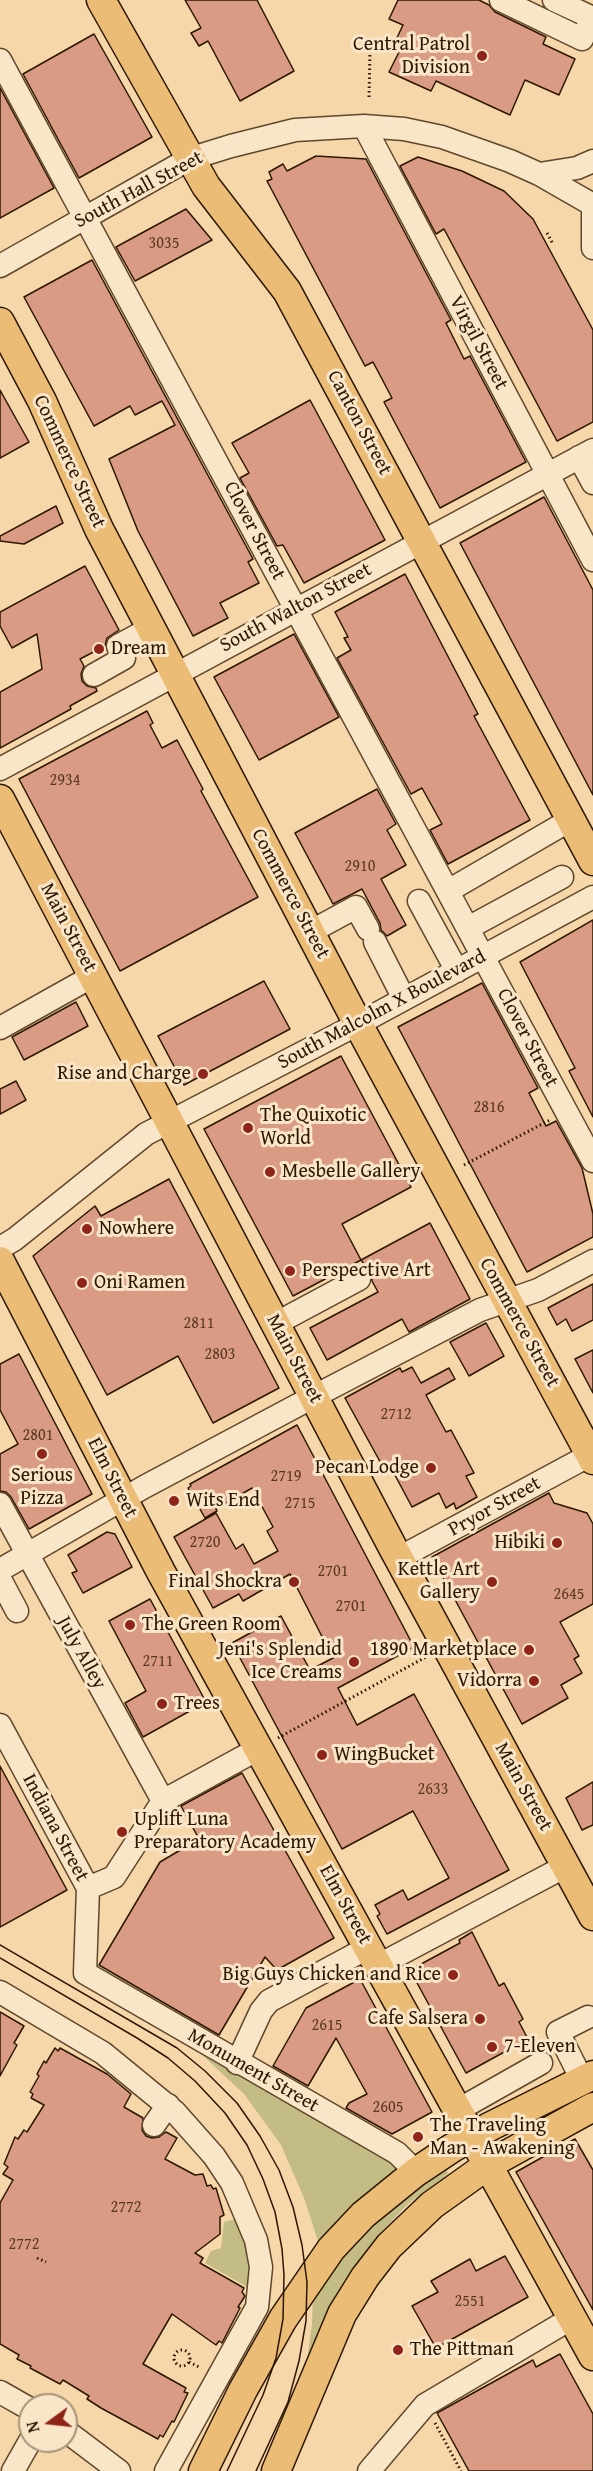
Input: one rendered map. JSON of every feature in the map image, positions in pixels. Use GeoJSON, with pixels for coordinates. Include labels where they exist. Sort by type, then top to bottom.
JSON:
{"type":"FeatureCollection","features":[{"type":"Feature","properties":{"kind":"main road","name":"Canton Street"},"geometry":{"type":"LineString","coordinates":[[101,0],[206,186],[286,291],[593,861]]}},
{"type":"Feature","properties":{"kind":"main road","name":"Commerce Street"},"geometry":{"type":"LineString","coordinates":[[0,322],[42,401],[99,529],[309,932],[592,1457]]}},
{"type":"Feature","properties":{"kind":"main road","name":"Main Street"},"geometry":{"type":"LineString","coordinates":[[0,799],[313,1397],[593,1916]]}},
{"type":"Feature","properties":{"kind":"main road","name":"Elm Street"},"geometry":{"type":"LineString","coordinates":[[0,1261],[123,1500],[268,1743],[374,1956],[593,2356]]}},
{"type":"Feature","properties":{"kind":"main road"},"geometry":{"type":"LineString","coordinates":[[204,2471],[243,2390],[283,2319],[331,2248],[363,2215],[416,2172],[472,2136],[587,2078]]}},
{"type":"Feature","properties":{"kind":"main road"},"geometry":{"type":"LineString","coordinates":[[276,2471],[342,2314],[365,2277],[389,2246],[432,2205],[488,2165],[592,2109]]}},
{"type":"Feature","properties":{"kind":"street"},"geometry":{"type":"LineString","coordinates":[[501,0],[582,39],[593,18],[554,0]]}},
{"type":"Feature","properties":{"kind":"street","name":"Clover Street"},"geometry":{"type":"LineString","coordinates":[[0,60],[593,1161]]}},
{"type":"Feature","properties":{"kind":"street","name":"South Hall Street"},"geometry":{"type":"LineString","coordinates":[[0,266],[189,159],[258,138],[295,130],[364,126],[404,129],[442,136],[539,174],[593,204]]}},
{"type":"Feature","properties":{"kind":"street","name":"Virgil Street"},"geometry":{"type":"LineString","coordinates":[[364,126],[593,560]]}},
{"type":"Feature","properties":{"kind":"street"},"geometry":{"type":"LineString","coordinates":[[539,174],[577,168],[593,161]]}},
{"type":"Feature","properties":{"kind":"street"},"geometry":{"type":"LineString","coordinates":[[593,204],[593,248]]}},
{"type":"Feature","properties":{"kind":"street"},"geometry":{"type":"LineString","coordinates":[[586,453],[593,483]]}},
{"type":"Feature","properties":{"kind":"street","name":"South Walton Street"},"geometry":{"type":"LineString","coordinates":[[0,769],[586,453]]}},
{"type":"Feature","properties":{"kind":"street"},"geometry":{"type":"LineString","coordinates":[[94,675],[124,658],[118,646],[151,628]]}},
{"type":"Feature","properties":{"kind":"street"},"geometry":{"type":"LineString","coordinates":[[448,891],[572,819]]}},
{"type":"Feature","properties":{"kind":"street"},"geometry":{"type":"LineString","coordinates":[[468,928],[562,877]]}},
{"type":"Feature","properties":{"kind":"street"},"geometry":{"type":"LineString","coordinates":[[538,890],[553,918]]}},
{"type":"Feature","properties":{"kind":"street","name":"South Malcolm X Boulevard"},"geometry":{"type":"LineString","coordinates":[[0,1248],[15,1239],[146,1134],[358,1024],[593,897]]}},
{"type":"Feature","properties":{"kind":"street"},"geometry":{"type":"LineString","coordinates":[[419,901],[457,970]]}},
{"type":"Feature","properties":{"kind":"street"},"geometry":{"type":"LineString","coordinates":[[309,932],[356,907],[404,999]]}},
{"type":"Feature","properties":{"kind":"street"},"geometry":{"type":"LineString","coordinates":[[0,1028],[93,976]]}},
{"type":"Feature","properties":{"kind":"street"},"geometry":{"type":"LineString","coordinates":[[0,1570],[313,1397],[480,1310],[538,1290],[593,1261]]}},
{"type":"Feature","properties":{"kind":"street"},"geometry":{"type":"LineString","coordinates":[[275,1324],[359,1279]]}},
{"type":"Feature","properties":{"kind":"street","name":"Pryor Street"},"geometry":{"type":"LineString","coordinates":[[399,1558],[592,1457]]}},
{"type":"Feature","properties":{"kind":"street","name":"July Alley"},"geometry":{"type":"LineString","coordinates":[[0,1504],[163,1802]]}},
{"type":"Feature","properties":{"kind":"street"},"geometry":{"type":"LineString","coordinates":[[0,1580],[17,1611]]}},
{"type":"Feature","properties":{"kind":"street","name":"Indiana Street"},"geometry":{"type":"LineString","coordinates":[[0,1725],[88,1888],[85,1973]]}},
{"type":"Feature","properties":{"kind":"street"},"geometry":{"type":"LineString","coordinates":[[88,1888],[114,1877],[118,1859],[141,1820],[163,1802],[268,1743]]}},
{"type":"Feature","properties":{"kind":"street"},"geometry":{"type":"LineString","coordinates":[[237,2063],[261,2011],[270,2001],[490,1907],[566,1866]]}},
{"type":"Feature","properties":{"kind":"street","name":"Monument Street"},"geometry":{"type":"LineString","coordinates":[[85,1973],[237,2063],[397,2153],[416,2172]]}},
{"type":"Feature","properties":{"kind":"street"},"geometry":{"type":"LineString","coordinates":[[0,1992],[103,2053],[168,2105],[214,2156],[232,2183],[256,2240],[261,2267],[257,2307],[166,2471]]}},
{"type":"Feature","properties":{"kind":"street"},"geometry":{"type":"LineString","coordinates":[[587,2078],[558,2032],[588,2017]]}},
{"type":"Feature","properties":{"kind":"street"},"geometry":{"type":"LineString","coordinates":[[458,2110],[541,2063]]}},
{"type":"Feature","properties":{"kind":"street"},"geometry":{"type":"LineString","coordinates":[[514,2078],[529,2107]]}},
{"type":"Feature","properties":{"kind":"street"},"geometry":{"type":"LineString","coordinates":[[154,2125],[168,2105]]}},
{"type":"Feature","properties":{"kind":"street"},"geometry":{"type":"LineString","coordinates":[[369,2471],[425,2405],[572,2318]]}},
{"type":"Feature","properties":{"kind":"street"},"geometry":{"type":"LineString","coordinates":[[2,2398],[18,2404]]}},
{"type":"Feature","properties":{"kind":"street"},"geometry":{"type":"LineString","coordinates":[[78,2440],[119,2471]]}},
{"type":"Feature","properties":{"kind":"street"},"geometry":{"type":"LineString","coordinates":[[13,2471],[23,2453]]}},
{"type":"Feature","properties":{"kind":"path"},"geometry":{"type":"LineString","coordinates":[[369,98],[370,50]]}},
{"type":"Feature","properties":{"kind":"path"},"geometry":{"type":"LineString","coordinates":[[547,233],[553,244]]}},
{"type":"Feature","properties":{"kind":"path"},"geometry":{"type":"LineString","coordinates":[[464,1165],[566,1111]]}},
{"type":"Feature","properties":{"kind":"path"},"geometry":{"type":"LineString","coordinates":[[268,1743],[426,1657]]}},
{"type":"Feature","properties":{"kind":"path"},"geometry":{"type":"LineString","coordinates":[[37,2258],[46,2262]]}},
{"type":"Feature","properties":{"kind":"path"},"geometry":{"type":"LineString","coordinates":[[182,2350],[189,2353],[190,2359],[186,2365],[181,2366],[176,2364],[174,2357],[182,2350]]}},
{"type":"Feature","properties":{"kind":"path"},"geometry":{"type":"LineString","coordinates":[[425,2405],[461,2471]]}},
{"type":"Feature","properties":{"kind":"shaded area"},"geometry":{"type":"Polygon","coordinates":[[[198,2051],[387,2153],[400,2170],[319,2244],[304,2198],[281,2145],[244,2094],[198,2051]]]}},
{"type":"Feature","properties":{"kind":"shaded area"},"geometry":{"type":"Polygon","coordinates":[[[446,2167],[448,2174],[408,2204],[381,2232],[345,2279],[330,2307],[305,2376],[312,2324],[313,2293],[366,2225],[446,2167]]]}},
{"type":"Feature","properties":{"kind":"shaded area"},"geometry":{"type":"Polygon","coordinates":[[[236,2219],[249,2256],[251,2273],[249,2288],[205,2263],[211,2251],[221,2248],[224,2222],[236,2219]]]}},
{"type":"Feature","properties":{"kind":"building"},"geometry":{"type":"Polygon","coordinates":[[[185,0],[257,0],[294,71],[240,101],[208,41],[199,46],[191,33],[201,28],[185,0]]]}},
{"type":"Feature","properties":{"kind":"building","name":"Central Patrol Division"},"geometry":{"type":"Polygon","coordinates":[[[398,0],[479,0],[489,5],[495,12],[546,37],[543,44],[575,59],[559,95],[525,80],[510,115],[436,81],[431,91],[389,72],[399,52],[396,51],[399,44],[395,42],[403,25],[389,19],[398,0]]]}},
{"type":"Feature","properties":{"kind":"building"},"geometry":{"type":"Polygon","coordinates":[[[94,34],[152,137],[79,178],[23,74],[94,34]]]}},
{"type":"Feature","properties":{"kind":"building"},"geometry":{"type":"Polygon","coordinates":[[[0,88],[54,188],[0,218],[0,88]]]}},
{"type":"Feature","properties":{"kind":"building"},"geometry":{"type":"Polygon","coordinates":[[[316,156],[366,159],[451,320],[446,323],[464,359],[470,356],[526,462],[440,508],[384,402],[392,398],[373,362],[365,366],[267,181],[272,179],[269,172],[283,164],[287,171],[316,156]]]}},
{"type":"Feature","properties":{"kind":"building"},"geometry":{"type":"Polygon","coordinates":[[[418,157],[462,171],[504,191],[533,219],[593,330],[593,422],[557,441],[444,229],[436,234],[400,166],[418,157]]]}},
{"type":"Feature","properties":{"kind":"building"},"geometry":{"type":"Polygon","coordinates":[[[186,209],[212,240],[135,281],[116,247],[186,209]]]}},
{"type":"Feature","properties":{"kind":"building"},"geometry":{"type":"Polygon","coordinates":[[[92,260],[253,559],[248,562],[259,583],[220,603],[228,618],[193,636],[138,531],[109,459],[175,425],[162,401],[135,415],[130,406],[94,426],[24,297],[92,260]]]}},
{"type":"Feature","properties":{"kind":"building"},"geometry":{"type":"Polygon","coordinates":[[[0,390],[29,442],[0,458],[0,390]]]}},
{"type":"Feature","properties":{"kind":"building"},"geometry":{"type":"Polygon","coordinates":[[[310,400],[385,540],[304,583],[283,545],[277,546],[240,478],[249,473],[232,443],[310,400]]]}},
{"type":"Feature","properties":{"kind":"building"},"geometry":{"type":"Polygon","coordinates":[[[544,497],[593,590],[593,795],[460,543],[544,497]]]}},
{"type":"Feature","properties":{"kind":"building"},"geometry":{"type":"Polygon","coordinates":[[[56,506],[63,523],[24,544],[0,541],[0,536],[56,506]]]}},
{"type":"Feature","properties":{"kind":"building"},"geometry":{"type":"Polygon","coordinates":[[[85,566],[119,630],[107,638],[105,646],[80,659],[84,666],[81,674],[82,681],[87,686],[96,688],[97,691],[70,706],[71,709],[0,748],[0,692],[42,669],[37,634],[12,648],[0,626],[0,612],[85,566]]]}},
{"type":"Feature","properties":{"kind":"building"},"geometry":{"type":"Polygon","coordinates":[[[405,574],[478,714],[474,716],[530,820],[448,864],[430,830],[442,824],[422,788],[411,794],[337,658],[351,650],[344,638],[348,637],[335,612],[405,574]]]}},
{"type":"Feature","properties":{"kind":"building"},"geometry":{"type":"Polygon","coordinates":[[[294,634],[339,717],[259,760],[214,677],[294,634]]]}},
{"type":"Feature","properties":{"kind":"building"},"geometry":{"type":"Polygon","coordinates":[[[147,711],[153,723],[150,725],[162,748],[177,740],[203,789],[201,791],[258,897],[120,971],[19,779],[147,711]]]}},
{"type":"Feature","properties":{"kind":"building"},"geometry":{"type":"Polygon","coordinates":[[[377,789],[396,824],[387,830],[406,865],[381,879],[406,925],[387,936],[381,930],[380,923],[362,889],[333,904],[295,833],[377,789]]]}},
{"type":"Feature","properties":{"kind":"building"},"geometry":{"type":"Polygon","coordinates":[[[593,920],[593,1117],[569,1071],[575,1068],[520,962],[593,920]]]}},
{"type":"Feature","properties":{"kind":"building"},"geometry":{"type":"Polygon","coordinates":[[[264,981],[290,1029],[184,1085],[158,1036],[264,981]]]}},
{"type":"Feature","properties":{"kind":"building"},"geometry":{"type":"Polygon","coordinates":[[[482,983],[538,1088],[529,1093],[546,1126],[556,1121],[582,1168],[593,1214],[593,1237],[527,1272],[398,1027],[482,983]]]}},
{"type":"Feature","properties":{"kind":"building"},"geometry":{"type":"Polygon","coordinates":[[[76,1002],[88,1026],[24,1060],[12,1037],[76,1002]]]}},
{"type":"Feature","properties":{"kind":"building"},"geometry":{"type":"Polygon","coordinates":[[[341,1056],[411,1187],[342,1224],[361,1260],[293,1296],[204,1129],[341,1056]]]}},
{"type":"Feature","properties":{"kind":"building"},"geometry":{"type":"Polygon","coordinates":[[[16,1081],[26,1100],[0,1114],[0,1089],[16,1081]]]}},
{"type":"Feature","properties":{"kind":"building"},"geometry":{"type":"Polygon","coordinates":[[[169,1179],[279,1388],[213,1423],[178,1356],[107,1395],[33,1256],[95,1206],[101,1216],[169,1179]]]}},
{"type":"Feature","properties":{"kind":"building"},"geometry":{"type":"Polygon","coordinates":[[[430,1223],[470,1299],[409,1332],[402,1319],[327,1360],[310,1328],[378,1292],[372,1281],[371,1273],[361,1260],[430,1223]]]}},
{"type":"Feature","properties":{"kind":"building"},"geometry":{"type":"Polygon","coordinates":[[[593,1284],[593,1320],[572,1331],[566,1319],[557,1325],[548,1308],[593,1284]]]}},
{"type":"Feature","properties":{"kind":"building"},"geometry":{"type":"Polygon","coordinates":[[[486,1323],[504,1356],[469,1376],[450,1342],[486,1323]]]}},
{"type":"Feature","properties":{"kind":"building"},"geometry":{"type":"Polygon","coordinates":[[[593,1350],[593,1393],[575,1359],[593,1350]]]}},
{"type":"Feature","properties":{"kind":"building"},"geometry":{"type":"Polygon","coordinates":[[[19,1354],[92,1494],[29,1529],[11,1497],[6,1492],[0,1491],[0,1454],[18,1444],[0,1410],[0,1364],[19,1354]]]}},
{"type":"Feature","properties":{"kind":"building"},"geometry":{"type":"Polygon","coordinates":[[[412,1367],[421,1383],[449,1368],[455,1379],[426,1395],[446,1432],[451,1430],[474,1473],[466,1476],[477,1497],[456,1509],[454,1503],[446,1508],[439,1493],[412,1507],[389,1464],[383,1467],[345,1398],[400,1368],[402,1372],[412,1367]]]}},
{"type":"Feature","properties":{"kind":"building"},"geometry":{"type":"Polygon","coordinates":[[[297,1425],[414,1647],[338,1688],[357,1725],[414,1694],[509,1870],[387,1934],[377,1916],[380,1914],[375,1905],[403,1890],[408,1900],[449,1878],[413,1811],[342,1849],[232,1643],[281,1616],[310,1670],[333,1658],[290,1574],[243,1601],[239,1594],[213,1608],[174,1537],[216,1513],[236,1549],[243,1544],[254,1564],[278,1551],[267,1531],[273,1527],[252,1488],[205,1518],[188,1488],[190,1484],[297,1425]]]}},
{"type":"Feature","properties":{"kind":"building"},"geometry":{"type":"Polygon","coordinates":[[[549,1493],[554,1503],[587,1513],[593,1524],[593,1604],[560,1622],[579,1656],[574,1659],[582,1673],[561,1685],[568,1698],[522,1724],[432,1557],[549,1493]]]}},
{"type":"Feature","properties":{"kind":"building"},"geometry":{"type":"Polygon","coordinates":[[[107,1532],[115,1534],[132,1567],[83,1593],[72,1573],[77,1571],[68,1555],[107,1532]]]}},
{"type":"Feature","properties":{"kind":"building"},"geometry":{"type":"Polygon","coordinates":[[[150,1599],[206,1702],[143,1737],[125,1703],[146,1691],[109,1621],[150,1599]]]}},
{"type":"Feature","properties":{"kind":"building"},"geometry":{"type":"Polygon","coordinates":[[[0,1766],[67,1890],[0,1927],[0,1766]]]}},
{"type":"Feature","properties":{"kind":"building"},"geometry":{"type":"Polygon","coordinates":[[[242,1773],[334,1938],[277,1970],[265,1957],[219,2035],[99,1965],[160,1862],[199,1839],[181,1806],[242,1773]]]}},
{"type":"Feature","properties":{"kind":"building"},"geometry":{"type":"Polygon","coordinates":[[[593,1782],[593,1825],[582,1830],[566,1798],[593,1782]]]}},
{"type":"Feature","properties":{"kind":"building"},"geometry":{"type":"Polygon","coordinates":[[[472,1932],[499,1986],[504,1983],[523,2019],[519,2022],[528,2039],[466,2073],[410,1970],[460,1943],[459,1940],[472,1932]]]}},
{"type":"Feature","properties":{"kind":"building"},"geometry":{"type":"Polygon","coordinates":[[[360,1979],[432,2112],[392,2134],[346,2108],[349,2103],[367,2094],[336,2038],[308,2086],[273,2066],[306,2008],[360,1979]]]}},
{"type":"Feature","properties":{"kind":"building"},"geometry":{"type":"Polygon","coordinates":[[[0,2012],[24,2026],[14,2043],[17,2045],[0,2076],[0,2012]]]}},
{"type":"Feature","properties":{"kind":"building"},"geometry":{"type":"Polygon","coordinates":[[[55,2048],[58,2051],[60,2048],[107,2074],[131,2094],[124,2107],[143,2118],[142,2130],[146,2136],[159,2137],[166,2132],[177,2138],[165,2159],[195,2175],[203,2174],[207,2186],[211,2185],[213,2189],[216,2188],[224,2215],[220,2217],[220,2234],[195,2253],[203,2258],[200,2263],[244,2288],[242,2292],[245,2296],[222,2343],[219,2341],[216,2345],[172,2314],[143,2364],[186,2388],[184,2392],[188,2393],[174,2422],[172,2421],[163,2437],[160,2435],[158,2439],[101,2408],[87,2399],[89,2396],[63,2380],[60,2384],[30,2368],[31,2366],[17,2359],[19,2355],[0,2344],[0,2203],[13,2180],[3,2174],[8,2167],[4,2164],[15,2137],[18,2139],[24,2130],[27,2132],[44,2105],[31,2098],[33,2094],[30,2092],[44,2061],[46,2063],[55,2048]]]}},
{"type":"Feature","properties":{"kind":"building"},"geometry":{"type":"Polygon","coordinates":[[[575,2139],[593,2170],[593,2310],[516,2172],[575,2139]]]}},
{"type":"Feature","properties":{"kind":"building"},"geometry":{"type":"Polygon","coordinates":[[[505,2256],[528,2297],[436,2348],[412,2306],[438,2292],[431,2281],[470,2259],[476,2271],[505,2256]]]}},
{"type":"Feature","properties":{"kind":"building"},"geometry":{"type":"Polygon","coordinates":[[[560,2354],[593,2414],[593,2471],[469,2471],[437,2413],[533,2360],[536,2367],[560,2354]]]}},
{"type":"Feature","properties":{"kind":"tram line"},"geometry":{"type":"LineString","coordinates":[[0,1945],[177,2048],[205,2071],[237,2103],[260,2136],[279,2170],[293,2207],[302,2245],[307,2282],[306,2321],[299,2361],[288,2402],[256,2471]]}},
{"type":"Feature","properties":{"kind":"tram line"},"geometry":{"type":"LineString","coordinates":[[0,1958],[168,2058],[195,2081],[225,2113],[247,2145],[263,2179],[275,2212],[282,2249],[283,2319],[276,2358],[263,2395],[227,2471]]}},
{"type":"Feature","properties":{"kind":"place","name":"Central Patrol Division"},"geometry":{"type":"Point","coordinates":[482,56]}},
{"type":"Feature","properties":{"kind":"place","name":"Dream"},"geometry":{"type":"Point","coordinates":[99,649]}},
{"type":"Feature","properties":{"kind":"place","name":"Rise and Charge"},"geometry":{"type":"Point","coordinates":[203,1074]}},
{"type":"Feature","properties":{"kind":"place","name":"The Quixotic World"},"geometry":{"type":"Point","coordinates":[248,1128]}},
{"type":"Feature","properties":{"kind":"place","name":"Mesbelle Gallery"},"geometry":{"type":"Point","coordinates":[270,1172]}},
{"type":"Feature","properties":{"kind":"place","name":"Nowhere"},"geometry":{"type":"Point","coordinates":[87,1229]}},
{"type":"Feature","properties":{"kind":"place","name":"Perspective Art"},"geometry":{"type":"Point","coordinates":[290,1271]}},
{"type":"Feature","properties":{"kind":"place","name":"Oni Ramen"},"geometry":{"type":"Point","coordinates":[82,1283]}},
{"type":"Feature","properties":{"kind":"place","name":"Serious Pizza"},"geometry":{"type":"Point","coordinates":[42,1454]}},
{"type":"Feature","properties":{"kind":"place","name":"Pecan Lodge"},"geometry":{"type":"Point","coordinates":[431,1468]}},
{"type":"Feature","properties":{"kind":"place","name":"Wits End"},"geometry":{"type":"Point","coordinates":[174,1501]}},
{"type":"Feature","properties":{"kind":"place","name":"Hibiki"},"geometry":{"type":"Point","coordinates":[557,1543]}},
{"type":"Feature","properties":{"kind":"place","name":"Final Shockra"},"geometry":{"type":"Point","coordinates":[294,1582]}},
{"type":"Feature","properties":{"kind":"place","name":"Kettle Art Gallery"},"geometry":{"type":"Point","coordinates":[492,1582]}},
{"type":"Feature","properties":{"kind":"place","name":"The Green Room"},"geometry":{"type":"Point","coordinates":[130,1625]}},
{"type":"Feature","properties":{"kind":"place","name":"1890 Marketplace"},"geometry":{"type":"Point","coordinates":[529,1650]}},
{"type":"Feature","properties":{"kind":"place","name":"Jeni's Splendid Ice Creams"},"geometry":{"type":"Point","coordinates":[354,1662]}},
{"type":"Feature","properties":{"kind":"place","name":"Vidorra"},"geometry":{"type":"Point","coordinates":[534,1681]}},
{"type":"Feature","properties":{"kind":"place","name":"Trees"},"geometry":{"type":"Point","coordinates":[162,1704]}},
{"type":"Feature","properties":{"kind":"place","name":"WingBucket"},"geometry":{"type":"Point","coordinates":[322,1755]}},
{"type":"Feature","properties":{"kind":"place","name":"Uplift Luna Preparatory Academy"},"geometry":{"type":"Point","coordinates":[122,1832]}},
{"type":"Feature","properties":{"kind":"place","name":"Big Guys Chicken and Rice"},"geometry":{"type":"Point","coordinates":[453,1975]}},
{"type":"Feature","properties":{"kind":"place","name":"Cafe Salsera"},"geometry":{"type":"Point","coordinates":[480,2019]}},
{"type":"Feature","properties":{"kind":"place","name":"7-Eleven"},"geometry":{"type":"Point","coordinates":[492,2047]}},
{"type":"Feature","properties":{"kind":"place","name":"The Traveling Man - Awakening"},"geometry":{"type":"Point","coordinates":[418,2137]}},
{"type":"Feature","properties":{"kind":"place","name":"The Pittman"},"geometry":{"type":"Point","coordinates":[398,2350]}}]}
